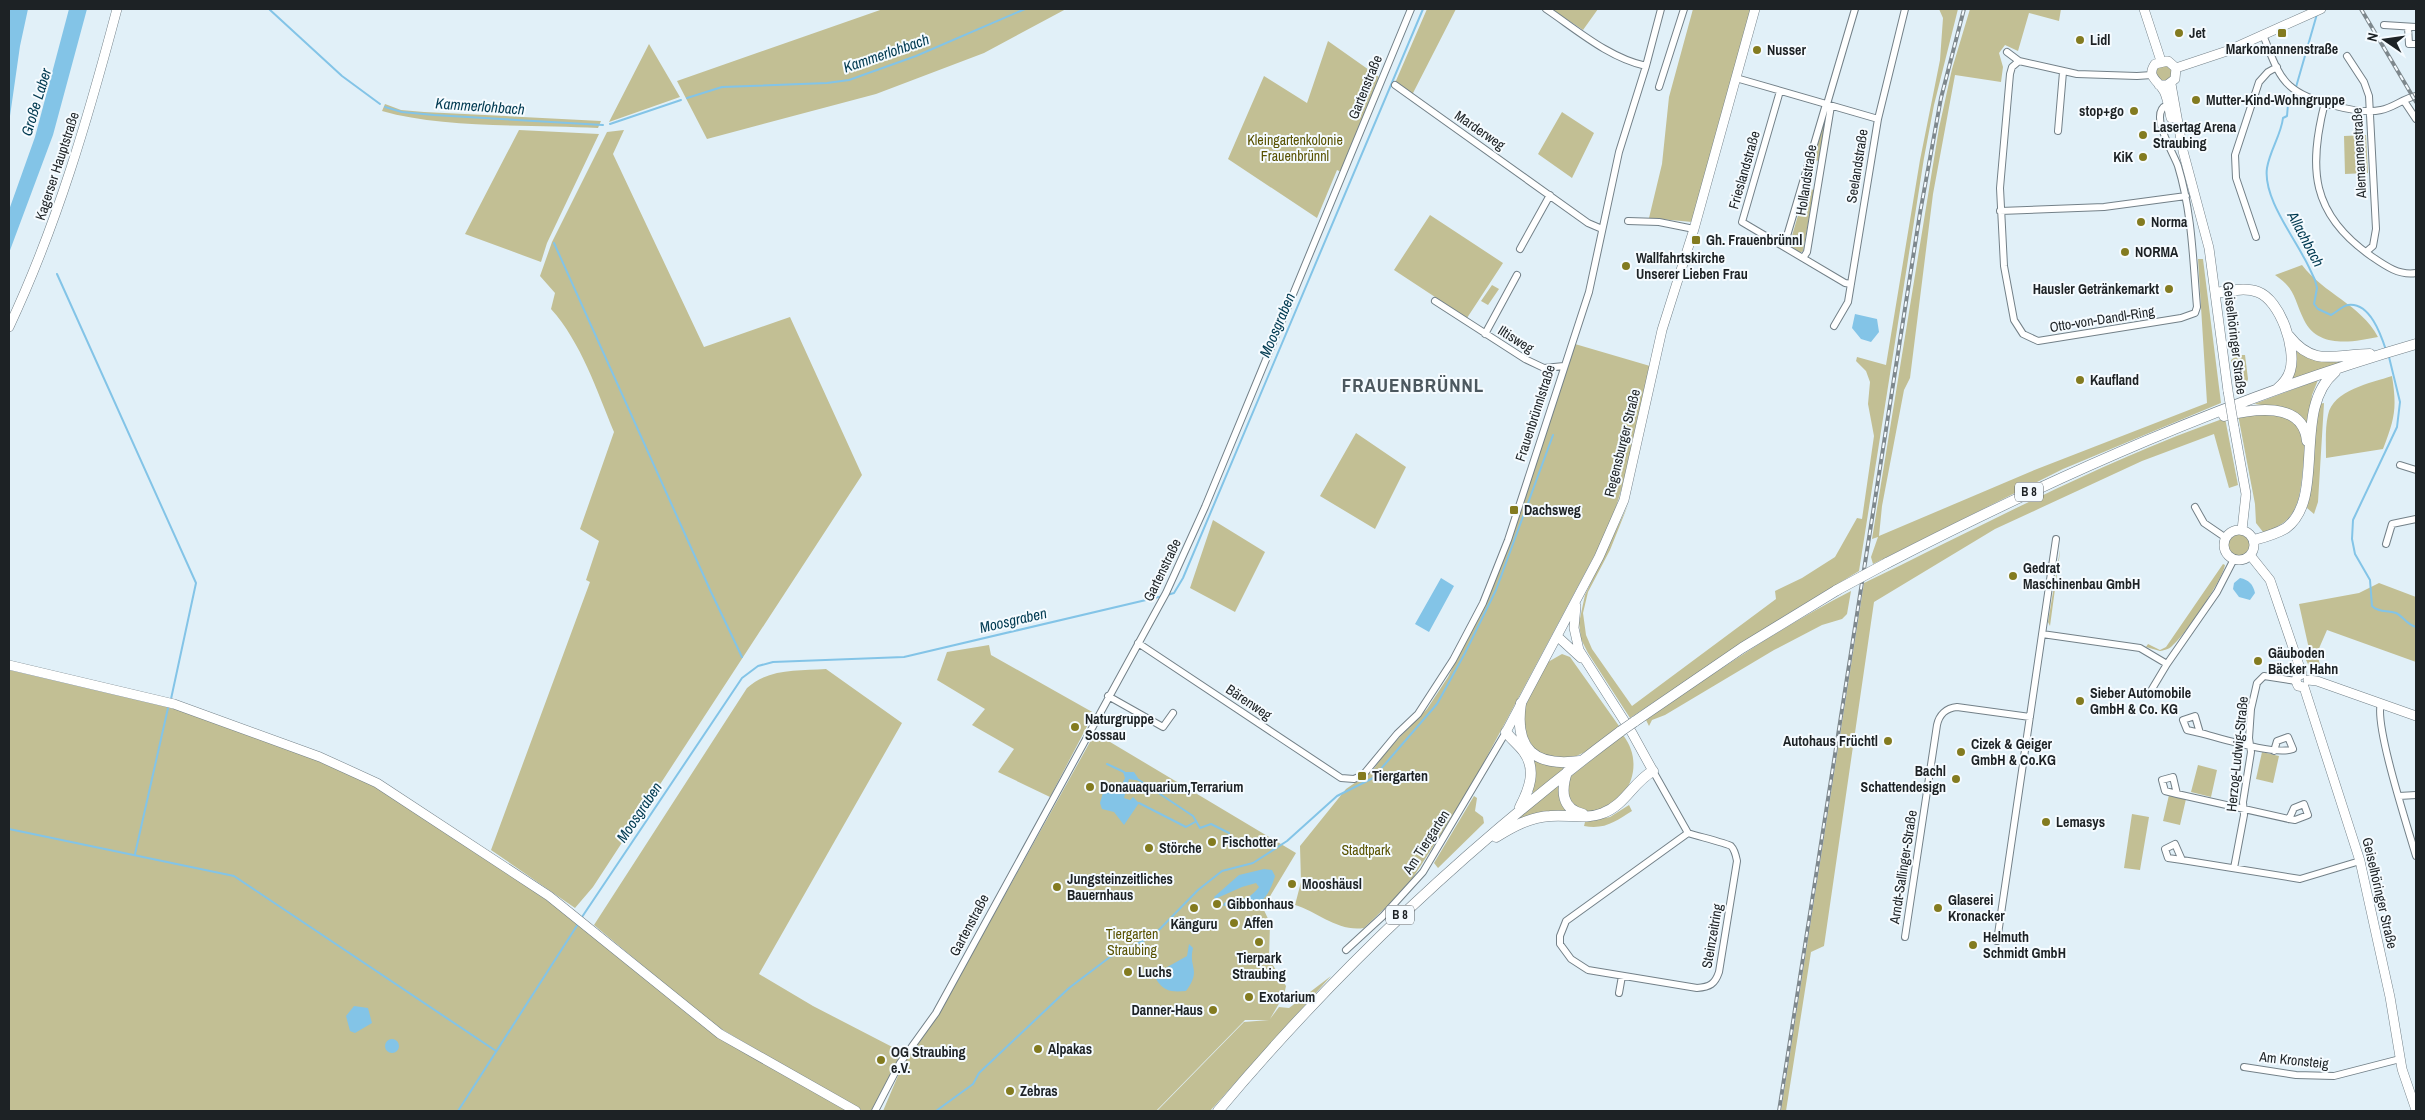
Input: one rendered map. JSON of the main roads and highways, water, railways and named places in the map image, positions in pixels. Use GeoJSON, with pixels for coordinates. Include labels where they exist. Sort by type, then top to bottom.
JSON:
{"type":"FeatureCollection","features":[{"type":"Feature","properties":{"kind":"main road"},"geometry":{"type":"LineString","coordinates":[[2216,293],[2247,290],[2264,295],[2273,302],[2287,333],[2291,368],[2285,381],[2274,391]]}},
{"type":"Feature","properties":{"kind":"main road"},"geometry":{"type":"LineString","coordinates":[[2287,333],[2302,349],[2321,357],[2380,355]]}},
{"type":"Feature","properties":{"kind":"main road","name":"B 8"},"geometry":{"type":"LineString","coordinates":[[1218,1111],[1336,978],[1412,904],[1518,811],[1581,761],[1621,731],[1742,648],[1837,590],[2016,498],[2176,430],[2274,391],[2416,344]]}},
{"type":"Feature","properties":{"kind":"main road"},"geometry":{"type":"LineString","coordinates":[[2254,540],[2277,533],[2294,519],[2299,512],[2306,485],[2318,392],[2327,379],[2338,369]]}},
{"type":"Feature","properties":{"kind":"main road"},"geometry":{"type":"LineString","coordinates":[[2176,430],[2247,411],[2276,410],[2289,414],[2303,426],[2309,454]]}},
{"type":"Feature","properties":{"kind":"main road"},"geometry":{"type":"LineString","coordinates":[[1521,703],[1520,734],[1525,745],[1538,758],[1553,763],[1581,761]]}},
{"type":"Feature","properties":{"kind":"main road"},"geometry":{"type":"LineString","coordinates":[[1518,811],[1531,781],[1530,765],[1525,754],[1506,732],[1520,734]]}},
{"type":"Feature","properties":{"kind":"main road"},"geometry":{"type":"LineString","coordinates":[[1468,855],[1509,829],[1531,820],[1549,816],[1588,816],[1604,813],[1617,806],[1643,777],[1653,771]]}},
{"type":"Feature","properties":{"kind":"main road"},"geometry":{"type":"LineString","coordinates":[[1568,772],[1563,787],[1565,801],[1574,811],[1588,816]]}},
{"type":"Feature","properties":{"kind":"water"},"geometry":{"type":"Polygon","coordinates":[[[9,9],[28,9],[20,46],[9,123],[9,9]]]}},
{"type":"Feature","properties":{"kind":"water"},"geometry":{"type":"Polygon","coordinates":[[[69,9],[87,9],[53,135],[9,253],[9,210],[35,137],[69,9]]]}},
{"type":"Feature","properties":{"kind":"water"},"geometry":{"type":"Polygon","coordinates":[[[1855,314],[1877,319],[1879,332],[1871,342],[1861,339],[1852,328],[1855,314]]]}},
{"type":"Feature","properties":{"kind":"water"},"geometry":{"type":"Polygon","coordinates":[[[1441,578],[1454,586],[1429,632],[1415,624],[1441,578]]]}},
{"type":"Feature","properties":{"kind":"water"},"geometry":{"type":"Polygon","coordinates":[[[2240,578],[2248,581],[2253,587],[2255,593],[2250,600],[2239,597],[2233,589],[2234,583],[2240,578]]]}},
{"type":"Feature","properties":{"kind":"water"},"geometry":{"type":"Polygon","coordinates":[[[1123,772],[1134,772],[1140,781],[1129,779],[1124,798],[1130,800],[1133,797],[1139,803],[1124,825],[1114,812],[1102,809],[1100,803],[1105,786],[1122,784],[1125,778],[1123,772]]]}},
{"type":"Feature","properties":{"kind":"water"},"geometry":{"type":"Polygon","coordinates":[[[1264,869],[1272,870],[1275,876],[1265,898],[1256,905],[1240,908],[1223,906],[1224,903],[1245,898],[1254,893],[1259,887],[1256,883],[1215,899],[1214,897],[1239,875],[1264,869]]]}},
{"type":"Feature","properties":{"kind":"water"},"geometry":{"type":"Polygon","coordinates":[[[1189,944],[1193,948],[1194,973],[1191,984],[1186,991],[1165,989],[1156,979],[1162,970],[1187,956],[1189,944]]]}},
{"type":"Feature","properties":{"kind":"water"},"geometry":{"type":"Polygon","coordinates":[[[354,1006],[368,1008],[372,1023],[355,1033],[350,1031],[346,1016],[354,1006]]]}},
{"type":"Feature","properties":{"kind":"water"},"geometry":{"type":"Polygon","coordinates":[[[389,1039],[395,1039],[399,1046],[395,1053],[389,1053],[385,1049],[385,1043],[389,1039]]]}},
{"type":"Feature","properties":{"kind":"waterway","name":"Kammerlohbach"},"geometry":{"type":"LineString","coordinates":[[269,9],[342,76],[380,104]]}},
{"type":"Feature","properties":{"kind":"waterway","name":"Kammerlohbach"},"geometry":{"type":"LineString","coordinates":[[687,98],[722,87],[827,83],[849,80],[916,56],[1025,9]]}},
{"type":"Feature","properties":{"kind":"waterway","name":"Moosgraben"},"geometry":{"type":"LineString","coordinates":[[1167,595],[1174,593],[1183,578],[1423,9]]}},
{"type":"Feature","properties":{"kind":"waterway","name":"Allachbach"},"geometry":{"type":"LineString","coordinates":[[2317,14],[2292,101],[2288,104],[2287,116],[2283,118],[2268,161],[2267,179],[2269,190],[2279,214],[2315,280],[2317,288],[2314,304],[2318,309],[2331,315],[2348,305],[2356,305],[2363,309],[2378,328],[2386,350]]}},
{"type":"Feature","properties":{"kind":"waterway","name":"Kammerlohbach"},"geometry":{"type":"LineString","coordinates":[[610,124],[681,100]]}},
{"type":"Feature","properties":{"kind":"waterway","name":"Kammerlohbach"},"geometry":{"type":"LineString","coordinates":[[385,107],[402,112],[434,115],[603,125]]}},
{"type":"Feature","properties":{"kind":"waterway"},"geometry":{"type":"LineString","coordinates":[[554,243],[742,657]]}},
{"type":"Feature","properties":{"kind":"waterway"},"geometry":{"type":"LineString","coordinates":[[57,274],[196,583],[171,699]]}},
{"type":"Feature","properties":{"kind":"waterway","name":"Allachbach"},"geometry":{"type":"LineString","coordinates":[[2389,357],[2400,402],[2397,427],[2353,520],[2352,539],[2355,554],[2370,580],[2372,606],[2380,610],[2396,613],[2410,625],[2416,627]]}},
{"type":"Feature","properties":{"kind":"waterway"},"geometry":{"type":"LineString","coordinates":[[936,1111],[973,1084],[979,1073],[1069,988],[1110,957],[1153,936],[1198,890],[1222,871],[1253,863],[1287,841],[1337,796],[1373,778],[1437,704],[1465,653],[1496,590],[1553,435]]}},
{"type":"Feature","properties":{"kind":"waterway","name":"Moosgraben"},"geometry":{"type":"LineString","coordinates":[[582,917],[742,678],[758,666],[773,662],[904,657],[1163,596]]}},
{"type":"Feature","properties":{"kind":"waterway"},"geometry":{"type":"LineString","coordinates":[[135,854],[168,708]]}},
{"type":"Feature","properties":{"kind":"waterway"},"geometry":{"type":"LineString","coordinates":[[1107,764],[1124,772]]}},
{"type":"Feature","properties":{"kind":"waterway"},"geometry":{"type":"LineString","coordinates":[[1139,780],[1193,816],[1200,828],[1211,824],[1229,833]]}},
{"type":"Feature","properties":{"kind":"waterway"},"geometry":{"type":"LineString","coordinates":[[1139,803],[1186,827],[1195,822]]}},
{"type":"Feature","properties":{"kind":"waterway"},"geometry":{"type":"LineString","coordinates":[[9,829],[234,876],[496,1051]]}},
{"type":"Feature","properties":{"kind":"waterway","name":"Moosgraben"},"geometry":{"type":"LineString","coordinates":[[458,1111],[578,924]]}},
{"type":"Feature","properties":{"kind":"railway"},"geometry":{"type":"LineString","coordinates":[[1779,1111],[1920,213],[1941,98],[1964,9]]}},
{"type":"Feature","properties":{"kind":"railway"},"geometry":{"type":"LineString","coordinates":[[2361,9],[2416,102]]}},
{"type":"Feature","properties":{"kind":"place","name":"Jet"},"geometry":{"type":"Point","coordinates":[2179,33]}},
{"type":"Feature","properties":{"kind":"place","name":"Markomannenstraße"},"geometry":{"type":"Point","coordinates":[2282,33]}},
{"type":"Feature","properties":{"kind":"place","name":"Lidl"},"geometry":{"type":"Point","coordinates":[2080,40]}},
{"type":"Feature","properties":{"kind":"place","name":"Nusser"},"geometry":{"type":"Point","coordinates":[1757,50]}},
{"type":"Feature","properties":{"kind":"place","name":"Mutter-Kind-Wohngruppe"},"geometry":{"type":"Point","coordinates":[2196,100]}},
{"type":"Feature","properties":{"kind":"place","name":"stop+go"},"geometry":{"type":"Point","coordinates":[2134,111]}},
{"type":"Feature","properties":{"kind":"place","name":"Lasertag Arena Straubing"},"geometry":{"type":"Point","coordinates":[2143,135]}},
{"type":"Feature","properties":{"kind":"place","name":"KiK"},"geometry":{"type":"Point","coordinates":[2143,157]}},
{"type":"Feature","properties":{"kind":"place","name":"Norma"},"geometry":{"type":"Point","coordinates":[2141,222]}},
{"type":"Feature","properties":{"kind":"place","name":"Gh. Frauenbrünnl"},"geometry":{"type":"Point","coordinates":[1696,240]}},
{"type":"Feature","properties":{"kind":"place","name":"NORMA"},"geometry":{"type":"Point","coordinates":[2125,252]}},
{"type":"Feature","properties":{"kind":"place","name":"Wallfahrtskirche Unserer Lieben Frau"},"geometry":{"type":"Point","coordinates":[1626,266]}},
{"type":"Feature","properties":{"kind":"place","name":"Hausler Getränkemarkt"},"geometry":{"type":"Point","coordinates":[2169,289]}},
{"type":"Feature","properties":{"kind":"place","name":"Kaufland"},"geometry":{"type":"Point","coordinates":[2080,380]}},
{"type":"Feature","properties":{"kind":"place","name":"Dachsweg"},"geometry":{"type":"Point","coordinates":[1514,510]}},
{"type":"Feature","properties":{"kind":"place","name":"Gedrat Maschinenbau GmbH"},"geometry":{"type":"Point","coordinates":[2013,576]}},
{"type":"Feature","properties":{"kind":"place","name":"Gäuboden Bäcker Hahn"},"geometry":{"type":"Point","coordinates":[2258,661]}},
{"type":"Feature","properties":{"kind":"place","name":"Sieber Automobile GmbH & Co. KG"},"geometry":{"type":"Point","coordinates":[2080,701]}},
{"type":"Feature","properties":{"kind":"place","name":"Naturgruppe Sossau"},"geometry":{"type":"Point","coordinates":[1075,727]}},
{"type":"Feature","properties":{"kind":"place","name":"Autohaus Früchtl"},"geometry":{"type":"Point","coordinates":[1888,741]}},
{"type":"Feature","properties":{"kind":"place","name":"Cizek & Geiger GmbH & Co.KG"},"geometry":{"type":"Point","coordinates":[1961,752]}},
{"type":"Feature","properties":{"kind":"place","name":"Tiergarten"},"geometry":{"type":"Point","coordinates":[1362,776]}},
{"type":"Feature","properties":{"kind":"place","name":"Bachl Schattendesign"},"geometry":{"type":"Point","coordinates":[1956,779]}},
{"type":"Feature","properties":{"kind":"place","name":"Donauaquarium,Terrarium"},"geometry":{"type":"Point","coordinates":[1090,787]}},
{"type":"Feature","properties":{"kind":"place","name":"Lemasys"},"geometry":{"type":"Point","coordinates":[2046,822]}},
{"type":"Feature","properties":{"kind":"place","name":"Fischotter"},"geometry":{"type":"Point","coordinates":[1212,842]}},
{"type":"Feature","properties":{"kind":"place","name":"Störche"},"geometry":{"type":"Point","coordinates":[1149,848]}},
{"type":"Feature","properties":{"kind":"place","name":"Mooshäusl"},"geometry":{"type":"Point","coordinates":[1292,884]}},
{"type":"Feature","properties":{"kind":"place","name":"Jungsteinzeitliches Bauernhaus"},"geometry":{"type":"Point","coordinates":[1057,887]}},
{"type":"Feature","properties":{"kind":"place","name":"Gibbonhaus"},"geometry":{"type":"Point","coordinates":[1217,904]}},
{"type":"Feature","properties":{"kind":"place","name":"Känguru"},"geometry":{"type":"Point","coordinates":[1194,908]}},
{"type":"Feature","properties":{"kind":"place","name":"Glaserei Kronacker"},"geometry":{"type":"Point","coordinates":[1938,908]}},
{"type":"Feature","properties":{"kind":"place","name":"Affen"},"geometry":{"type":"Point","coordinates":[1234,923]}},
{"type":"Feature","properties":{"kind":"place","name":"Tierpark Straubing"},"geometry":{"type":"Point","coordinates":[1259,942]}},
{"type":"Feature","properties":{"kind":"place","name":"Helmuth Schmidt GmbH"},"geometry":{"type":"Point","coordinates":[1973,945]}},
{"type":"Feature","properties":{"kind":"place","name":"Luchs"},"geometry":{"type":"Point","coordinates":[1128,972]}},
{"type":"Feature","properties":{"kind":"place","name":"Exotarium"},"geometry":{"type":"Point","coordinates":[1249,997]}},
{"type":"Feature","properties":{"kind":"place","name":"Danner-Haus"},"geometry":{"type":"Point","coordinates":[1213,1010]}},
{"type":"Feature","properties":{"kind":"place","name":"Alpakas"},"geometry":{"type":"Point","coordinates":[1038,1049]}},
{"type":"Feature","properties":{"kind":"place","name":"OG Straubing e.V."},"geometry":{"type":"Point","coordinates":[881,1060]}},
{"type":"Feature","properties":{"kind":"place","name":"Zebras"},"geometry":{"type":"Point","coordinates":[1010,1091]}},
{"type":"Feature","properties":{"kind":"district","name":"FRAUENBRÜNNL"},"geometry":{"type":"Point","coordinates":[1413,385]}},
{"type":"Feature","properties":{"kind":"water label","name":"Große Laber"},"geometry":{"type":"Point","coordinates":[36,102]}},
{"type":"Feature","properties":{"kind":"park label","name":"Kleingartenkolonie Frauenbrünnl"},"geometry":{"type":"Point","coordinates":[1295,148]}},
{"type":"Feature","properties":{"kind":"park label","name":"Stadtpark"},"geometry":{"type":"Point","coordinates":[1366,850]}},
{"type":"Feature","properties":{"kind":"park label","name":"Tiergarten Straubing"},"geometry":{"type":"Point","coordinates":[1132,942]}}]}
